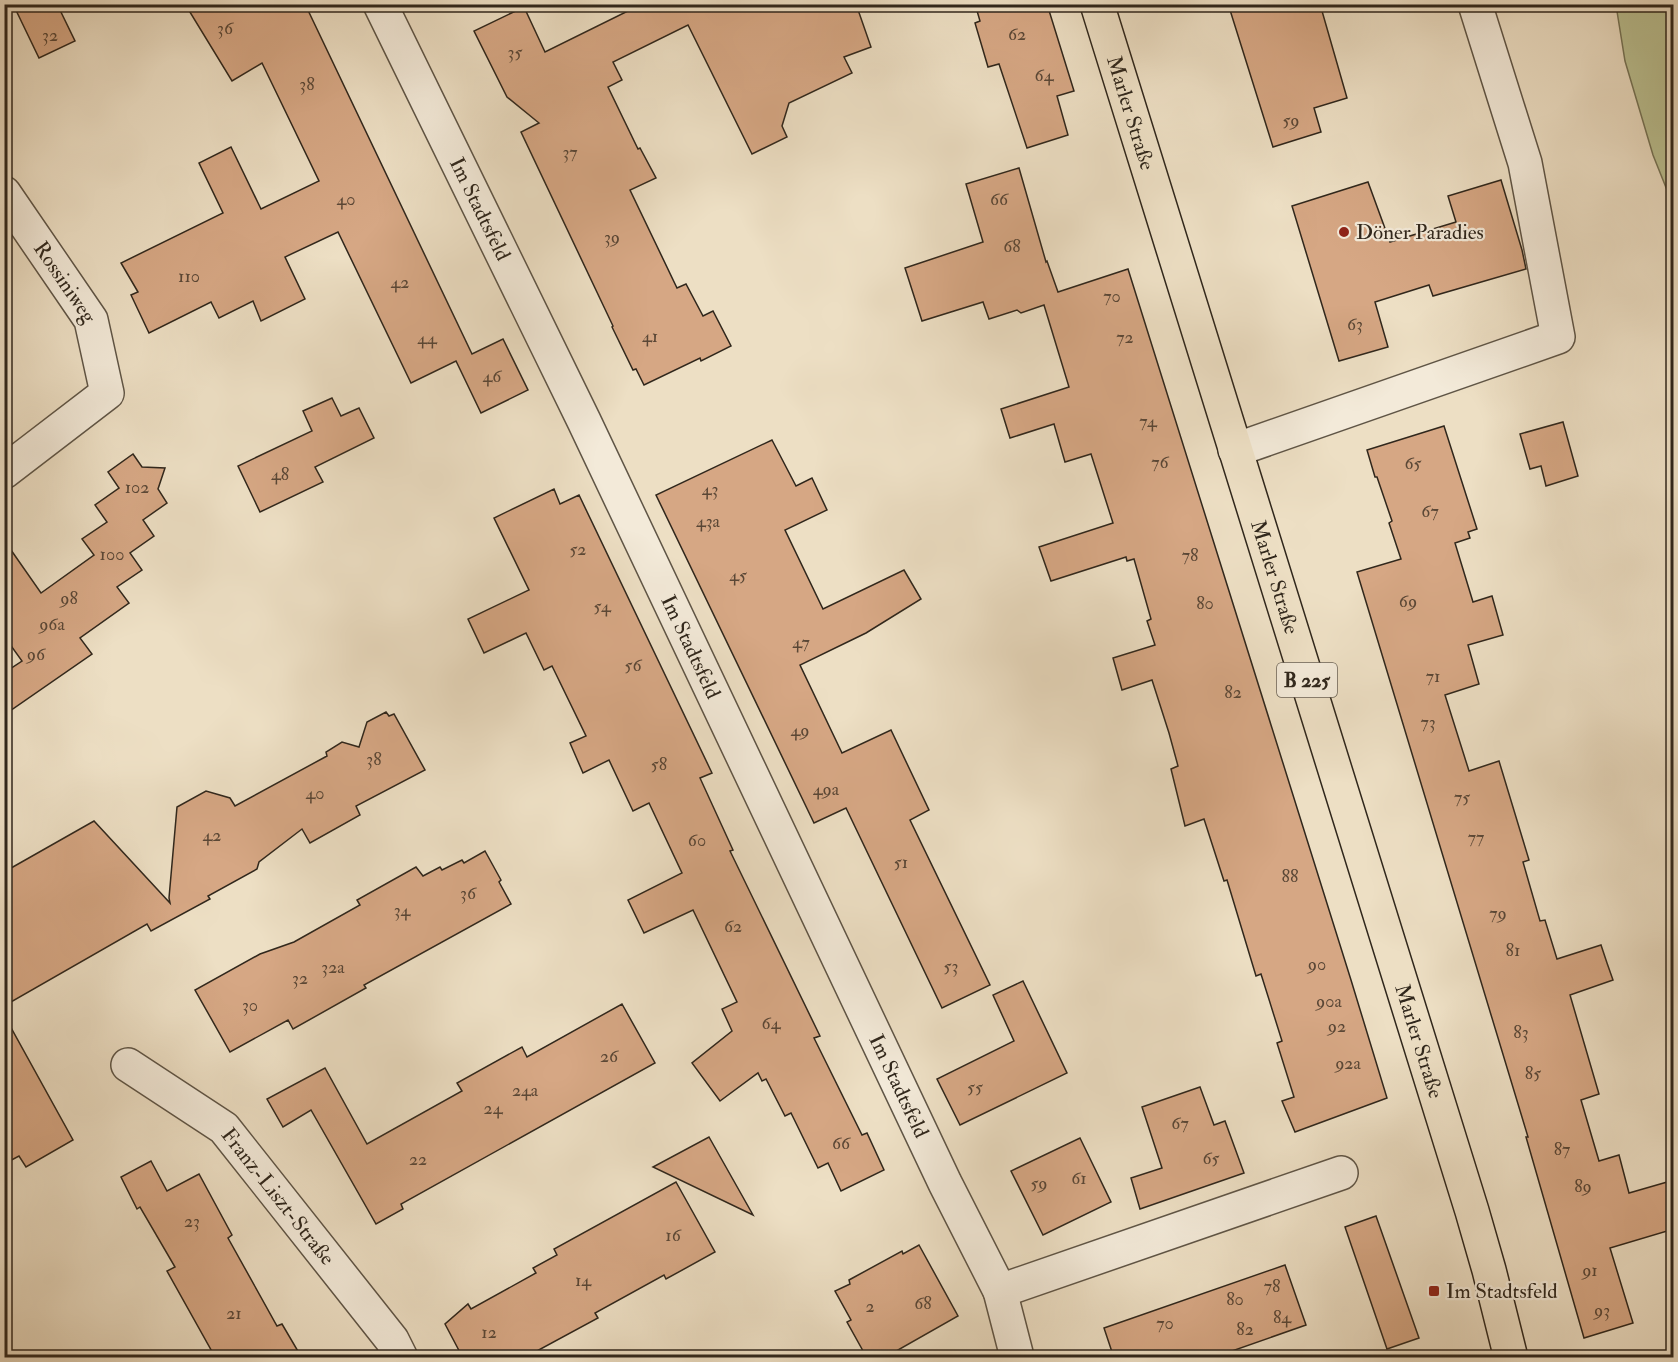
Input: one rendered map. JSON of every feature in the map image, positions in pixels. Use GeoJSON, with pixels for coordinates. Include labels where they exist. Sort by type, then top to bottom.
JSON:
{"type":"FeatureCollection","features":[{"type":"Feature","properties":{"kind":"main road","name":"Marler Straße"},"geometry":{"type":"LineString","coordinates":[[1097,4],[1469,1201],[1489,1270],[1510,1358]]}},
{"type":"Feature","properties":{"kind":"street","name":"Im Stadtsfeld"},"geometry":{"type":"LineString","coordinates":[[380,4],[584,421],[945,1183],[1000,1291],[1016,1358]]}},
{"type":"Feature","properties":{"kind":"street"},"geometry":{"type":"LineString","coordinates":[[1235,450],[1558,337],[1525,163],[1475,4]]}},
{"type":"Feature","properties":{"kind":"street","name":"Rossiniweg"},"geometry":{"type":"LineString","coordinates":[[4,193],[91,320],[107,393],[4,472]]}},
{"type":"Feature","properties":{"kind":"street","name":"Franz-Liszt-Straße"},"geometry":{"type":"LineString","coordinates":[[128,1065],[224,1128],[392,1340],[401,1358]]}},
{"type":"Feature","properties":{"kind":"street"},"geometry":{"type":"LineString","coordinates":[[1000,1291],[1341,1173]]}},
{"type":"Feature","properties":{"kind":"green space"},"geometry":{"type":"Polygon","coordinates":[[[1616,5],[1673,5],[1673,205],[1653,155],[1625,61],[1616,5]]]}},
{"type":"Feature","properties":{"kind":"building"},"geometry":{"type":"Polygon","coordinates":[[[13,4],[57,4],[75,41],[39,58],[13,4]]]}},
{"type":"Feature","properties":{"kind":"building"},"geometry":{"type":"Polygon","coordinates":[[[185,4],[305,4],[472,354],[503,339],[528,390],[481,413],[456,361],[411,383],[338,232],[285,257],[305,299],[261,321],[253,301],[219,318],[211,302],[149,333],[131,295],[138,292],[121,263],[223,213],[199,163],[231,147],[261,209],[319,181],[262,63],[232,81],[185,4]]]}},
{"type":"Feature","properties":{"kind":"building"},"geometry":{"type":"Polygon","coordinates":[[[642,4],[856,4],[871,47],[844,57],[852,73],[789,103],[782,126],[787,137],[752,154],[688,25],[613,62],[622,80],[608,87],[638,149],[640,148],[656,178],[630,190],[677,288],[686,284],[703,316],[713,311],[731,346],[644,385],[636,369],[633,370],[612,327],[521,132],[539,123],[507,97],[474,31],[524,7],[545,52],[642,4]]]}},
{"type":"Feature","properties":{"kind":"building"},"geometry":{"type":"Polygon","coordinates":[[[975,4],[1047,4],[1074,91],[1057,96],[1068,135],[1027,148],[999,64],[988,67],[975,23],[980,21],[975,4]]]}},
{"type":"Feature","properties":{"kind":"building"},"geometry":{"type":"Polygon","coordinates":[[[1250,4],[1320,4],[1347,98],[1314,108],[1321,132],[1273,147],[1230,10],[1250,4]]]}},
{"type":"Feature","properties":{"kind":"building"},"geometry":{"type":"Polygon","coordinates":[[[1019,168],[1046,262],[1058,292],[1128,269],[1387,1098],[1295,1132],[1282,1101],[1294,1097],[1277,1043],[1282,1041],[1261,974],[1256,976],[1227,880],[1224,881],[1204,819],[1185,826],[1171,769],[1178,766],[1152,680],[1122,690],[1113,658],[1155,645],[1147,621],[1151,619],[1134,559],[1127,561],[1126,557],[1051,581],[1039,547],[1113,523],[1091,454],[1065,462],[1054,424],[1010,438],[1001,409],[1069,387],[1044,305],[1021,313],[1017,310],[989,319],[983,302],[922,321],[905,268],[983,242],[966,184],[1019,168]]]}},
{"type":"Feature","properties":{"kind":"building"},"geometry":{"type":"Polygon","coordinates":[[[1501,180],[1526,269],[1433,296],[1429,285],[1375,302],[1388,347],[1339,361],[1292,206],[1368,182],[1390,242],[1456,222],[1448,196],[1501,180]]]}},
{"type":"Feature","properties":{"kind":"building"},"geometry":{"type":"Polygon","coordinates":[[[332,398],[341,416],[359,408],[374,438],[315,467],[323,482],[260,512],[238,466],[312,431],[303,411],[332,398]]]}},
{"type":"Feature","properties":{"kind":"building"},"geometry":{"type":"Polygon","coordinates":[[[1563,422],[1578,476],[1546,486],[1541,466],[1530,469],[1520,434],[1563,422]]]}},
{"type":"Feature","properties":{"kind":"building"},"geometry":{"type":"Polygon","coordinates":[[[1444,426],[1477,529],[1468,532],[1470,538],[1455,543],[1473,602],[1492,596],[1503,635],[1468,645],[1479,684],[1445,695],[1469,771],[1499,761],[1529,860],[1523,862],[1540,921],[1545,920],[1557,959],[1601,945],[1613,980],[1570,995],[1599,1094],[1581,1100],[1599,1161],[1619,1155],[1629,1193],[1674,1180],[1674,1229],[1610,1248],[1633,1323],[1584,1338],[1526,1137],[1528,1137],[1357,572],[1401,559],[1389,523],[1392,521],[1367,450],[1444,426]]]}},
{"type":"Feature","properties":{"kind":"building"},"geometry":{"type":"Polygon","coordinates":[[[772,440],[796,486],[812,478],[827,510],[785,530],[823,609],[904,570],[921,599],[866,633],[800,665],[842,753],[891,730],[929,810],[910,820],[990,985],[942,1008],[846,808],[814,823],[656,495],[772,440]]]}},
{"type":"Feature","properties":{"kind":"building"},"geometry":{"type":"Polygon","coordinates":[[[133,454],[142,467],[165,468],[158,489],[167,503],[143,520],[154,536],[130,553],[142,570],[117,587],[129,603],[80,638],[92,654],[4,715],[4,673],[22,661],[4,636],[4,540],[41,593],[94,555],[82,539],[107,522],[95,505],[119,488],[108,472],[133,454]]]}},
{"type":"Feature","properties":{"kind":"building"},"geometry":{"type":"Polygon","coordinates":[[[554,489],[560,504],[579,495],[712,773],[700,778],[733,850],[730,851],[820,1036],[814,1038],[862,1135],[867,1133],[884,1170],[841,1191],[828,1163],[818,1168],[791,1113],[785,1116],[766,1079],[762,1081],[758,1073],[720,1101],[692,1063],[732,1031],[722,1009],[737,1002],[693,910],[644,933],[628,900],[682,873],[649,803],[633,811],[609,760],[583,773],[570,743],[586,736],[552,666],[544,670],[526,633],[484,653],[468,619],[529,590],[494,518],[554,489]]]}},
{"type":"Feature","properties":{"kind":"building"},"geometry":{"type":"Polygon","coordinates":[[[386,712],[389,716],[394,714],[425,770],[356,806],[360,815],[310,843],[302,829],[259,862],[257,869],[208,896],[210,899],[151,931],[147,924],[4,1006],[4,872],[94,821],[170,903],[177,807],[206,791],[230,798],[235,806],[327,756],[326,752],[342,742],[359,747],[367,722],[386,712]]]}},
{"type":"Feature","properties":{"kind":"building"},"geometry":{"type":"Polygon","coordinates":[[[485,851],[511,904],[364,985],[366,988],[293,1029],[288,1020],[230,1052],[195,990],[260,954],[294,942],[360,905],[357,900],[416,867],[423,876],[440,867],[442,870],[462,860],[464,863],[485,851]]]}},
{"type":"Feature","properties":{"kind":"building"},"geometry":{"type":"Polygon","coordinates":[[[1023,981],[1067,1073],[960,1125],[937,1079],[1014,1041],[993,995],[1023,981]]]}},
{"type":"Feature","properties":{"kind":"building"},"geometry":{"type":"Polygon","coordinates":[[[622,1004],[655,1063],[401,1204],[403,1209],[376,1224],[311,1110],[283,1127],[267,1099],[325,1068],[367,1144],[462,1091],[457,1083],[522,1047],[527,1057],[622,1004]]]}},
{"type":"Feature","properties":{"kind":"building"},"geometry":{"type":"Polygon","coordinates":[[[4,1015],[73,1140],[26,1167],[19,1156],[4,1164],[4,1015]]]}},
{"type":"Feature","properties":{"kind":"building"},"geometry":{"type":"Polygon","coordinates":[[[1200,1087],[1214,1125],[1225,1121],[1244,1173],[1140,1209],[1131,1178],[1162,1168],[1142,1107],[1200,1087]]]}},
{"type":"Feature","properties":{"kind":"building"},"geometry":{"type":"Polygon","coordinates":[[[709,1137],[753,1215],[653,1167],[709,1137]]]}},
{"type":"Feature","properties":{"kind":"building"},"geometry":{"type":"Polygon","coordinates":[[[1080,1138],[1111,1202],[1043,1235],[1011,1171],[1080,1138]]]}},
{"type":"Feature","properties":{"kind":"building"},"geometry":{"type":"Polygon","coordinates":[[[151,1161],[167,1191],[199,1174],[232,1235],[228,1238],[277,1326],[282,1324],[302,1358],[213,1358],[215,1357],[167,1271],[175,1267],[140,1207],[137,1209],[121,1177],[151,1161]]]}},
{"type":"Feature","properties":{"kind":"building"},"geometry":{"type":"Polygon","coordinates":[[[676,1182],[715,1252],[666,1279],[664,1275],[595,1313],[598,1318],[524,1358],[463,1358],[445,1324],[468,1304],[471,1309],[536,1273],[533,1268],[557,1255],[554,1249],[676,1182]]]}},
{"type":"Feature","properties":{"kind":"building"},"geometry":{"type":"Polygon","coordinates":[[[1376,1216],[1419,1338],[1387,1349],[1345,1227],[1376,1216]]]}},
{"type":"Feature","properties":{"kind":"building"},"geometry":{"type":"Polygon","coordinates":[[[919,1245],[958,1316],[884,1358],[867,1358],[847,1322],[851,1320],[835,1291],[850,1284],[849,1280],[902,1251],[903,1254],[919,1245]]]}},
{"type":"Feature","properties":{"kind":"building"},"geometry":{"type":"Polygon","coordinates":[[[1285,1265],[1306,1325],[1212,1358],[1114,1358],[1104,1328],[1285,1265]]]}},
{"type":"Feature","properties":{"kind":"place","name":"Döner Paradies"},"geometry":{"type":"Point","coordinates":[1344,232]}},
{"type":"Feature","properties":{"kind":"place","name":"Im Stadtsfeld"},"geometry":{"type":"Point","coordinates":[1434,1291]}}]}
